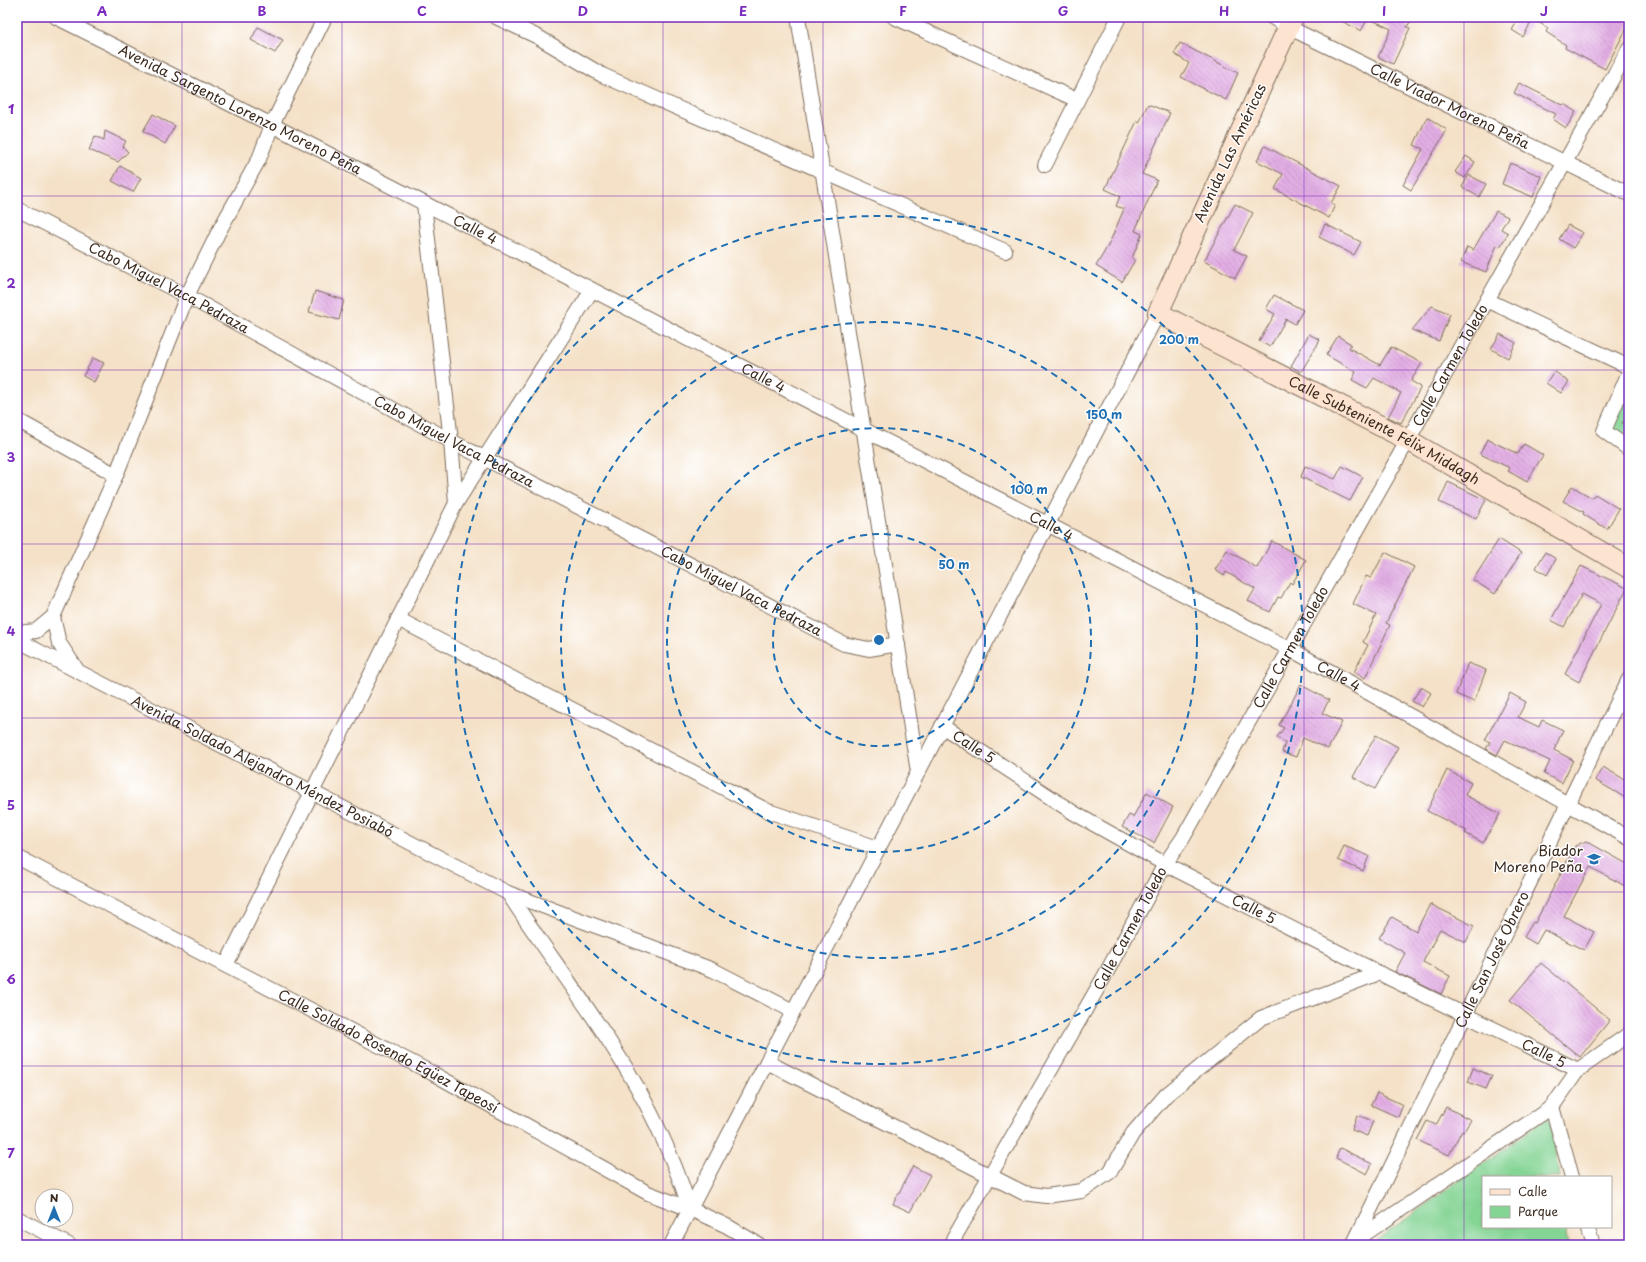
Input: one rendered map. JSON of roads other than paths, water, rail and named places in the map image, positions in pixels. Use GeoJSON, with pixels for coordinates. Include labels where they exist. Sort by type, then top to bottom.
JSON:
{"type":"FeatureCollection","features":[{"type":"Feature","properties":{"kind":"main road","name":"Avenida Las Américas"},"geometry":{"type":"LineString","coordinates":[[1158,313],[1284,20]]}},
{"type":"Feature","properties":{"kind":"main road","name":"Calle Subteniente Félix Middagh"},"geometry":{"type":"LineString","coordinates":[[1158,313],[1408,440],[1629,568]]}},
{"type":"Feature","properties":{"kind":"street","name":"Avenida Sargento Lorenzo Moreno Peña"},"geometry":{"type":"LineString","coordinates":[[56,17],[272,125],[424,204]]}},
{"type":"Feature","properties":{"kind":"street"},"geometry":{"type":"LineString","coordinates":[[17,632],[36,631],[53,617],[116,475],[187,296],[219,230],[259,159],[272,125],[325,17]]}},
{"type":"Feature","properties":{"kind":"street"},"geometry":{"type":"LineString","coordinates":[[496,17],[538,37],[602,75],[1005,251]]}},
{"type":"Feature","properties":{"kind":"street"},"geometry":{"type":"LineString","coordinates":[[798,17],[918,772]]}},
{"type":"Feature","properties":{"kind":"street"},"geometry":{"type":"LineString","coordinates":[[894,17],[1078,100]]}},
{"type":"Feature","properties":{"kind":"street"},"geometry":{"type":"LineString","coordinates":[[1045,166],[1119,17]]}},
{"type":"Feature","properties":{"kind":"street","name":"Calle Viador Moreno Peña"},"geometry":{"type":"LineString","coordinates":[[1284,20],[1629,194]]}},
{"type":"Feature","properties":{"kind":"street","name":"Calle Carmen Toledo"},"geometry":{"type":"LineString","coordinates":[[950,1245],[1104,977],[1164,864],[1183,838],[1629,48]]}},
{"type":"Feature","properties":{"kind":"street"},"geometry":{"type":"LineString","coordinates":[[424,204],[452,441],[456,503]]}},
{"type":"Feature","properties":{"kind":"street","name":"Calle 4"},"geometry":{"type":"LineString","coordinates":[[424,204],[1290,649],[1629,838]]}},
{"type":"Feature","properties":{"kind":"street","name":"Cabo Miguel Vaca Pedraza"},"geometry":{"type":"LineString","coordinates":[[17,209],[187,296],[452,441],[844,644],[868,649],[898,644]]}},
{"type":"Feature","properties":{"kind":"street"},"geometry":{"type":"LineString","coordinates":[[226,965],[456,503],[592,290]]}},
{"type":"Feature","properties":{"kind":"street"},"geometry":{"type":"LineString","coordinates":[[1487,300],[1629,367]]}},
{"type":"Feature","properties":{"kind":"street"},"geometry":{"type":"LineString","coordinates":[[670,1245],[1158,313]]}},
{"type":"Feature","properties":{"kind":"street"},"geometry":{"type":"LineString","coordinates":[[1629,372],[1604,431],[1629,449]]}},
{"type":"Feature","properties":{"kind":"street"},"geometry":{"type":"LineString","coordinates":[[17,420],[116,475]]}},
{"type":"Feature","properties":{"kind":"street"},"geometry":{"type":"LineString","coordinates":[[53,617],[59,643],[79,672]]}},
{"type":"Feature","properties":{"kind":"street"},"geometry":{"type":"LineString","coordinates":[[398,619],[768,811],[878,848]]}},
{"type":"Feature","properties":{"kind":"street","name":"Avenida Soldado Alejandro Méndez Posiabó"},"geometry":{"type":"LineString","coordinates":[[17,640],[508,893],[714,970],[793,1011]]}},
{"type":"Feature","properties":{"kind":"street","name":"Calle San José Obrero"},"geometry":{"type":"LineString","coordinates":[[1354,1243],[1629,679]]}},
{"type":"Feature","properties":{"kind":"street","name":"Calle 5"},"geometry":{"type":"LineString","coordinates":[[942,726],[1074,813],[1164,864],[1379,973],[1578,1070]]}},
{"type":"Feature","properties":{"kind":"street","name":"Calle Soldado Rosendo Egüez Tapeosí"},"geometry":{"type":"LineString","coordinates":[[17,857],[432,1073],[648,1193],[690,1208],[727,1226],[759,1245]]}},
{"type":"Feature","properties":{"kind":"street"},"geometry":{"type":"LineString","coordinates":[[508,893],[615,1050],[656,1124],[682,1182],[690,1208]]}},
{"type":"Feature","properties":{"kind":"street"},"geometry":{"type":"LineString","coordinates":[[767,1062],[1024,1192],[1046,1196],[1082,1191],[1110,1172],[1133,1133],[1166,1095],[1261,1018],[1379,973]]}},
{"type":"Feature","properties":{"kind":"street"},"geometry":{"type":"LineString","coordinates":[[1354,1243],[1552,1107],[1578,1070],[1629,1034]]}},
{"type":"Feature","properties":{"kind":"street"},"geometry":{"type":"LineString","coordinates":[[1552,1107],[1572,1176]]}},
{"type":"Feature","properties":{"kind":"street"},"geometry":{"type":"LineString","coordinates":[[17,1218],[69,1245]]}},
{"type":"Feature","properties":{"kind":"street"},"geometry":{"type":"LineString","coordinates":[[1587,1228],[1592,1245]]}},
{"type":"Feature","properties":{"kind":"place","name":"Biador Moreno Peña"},"geometry":{"type":"Point","coordinates":[1594,859]}}]}
